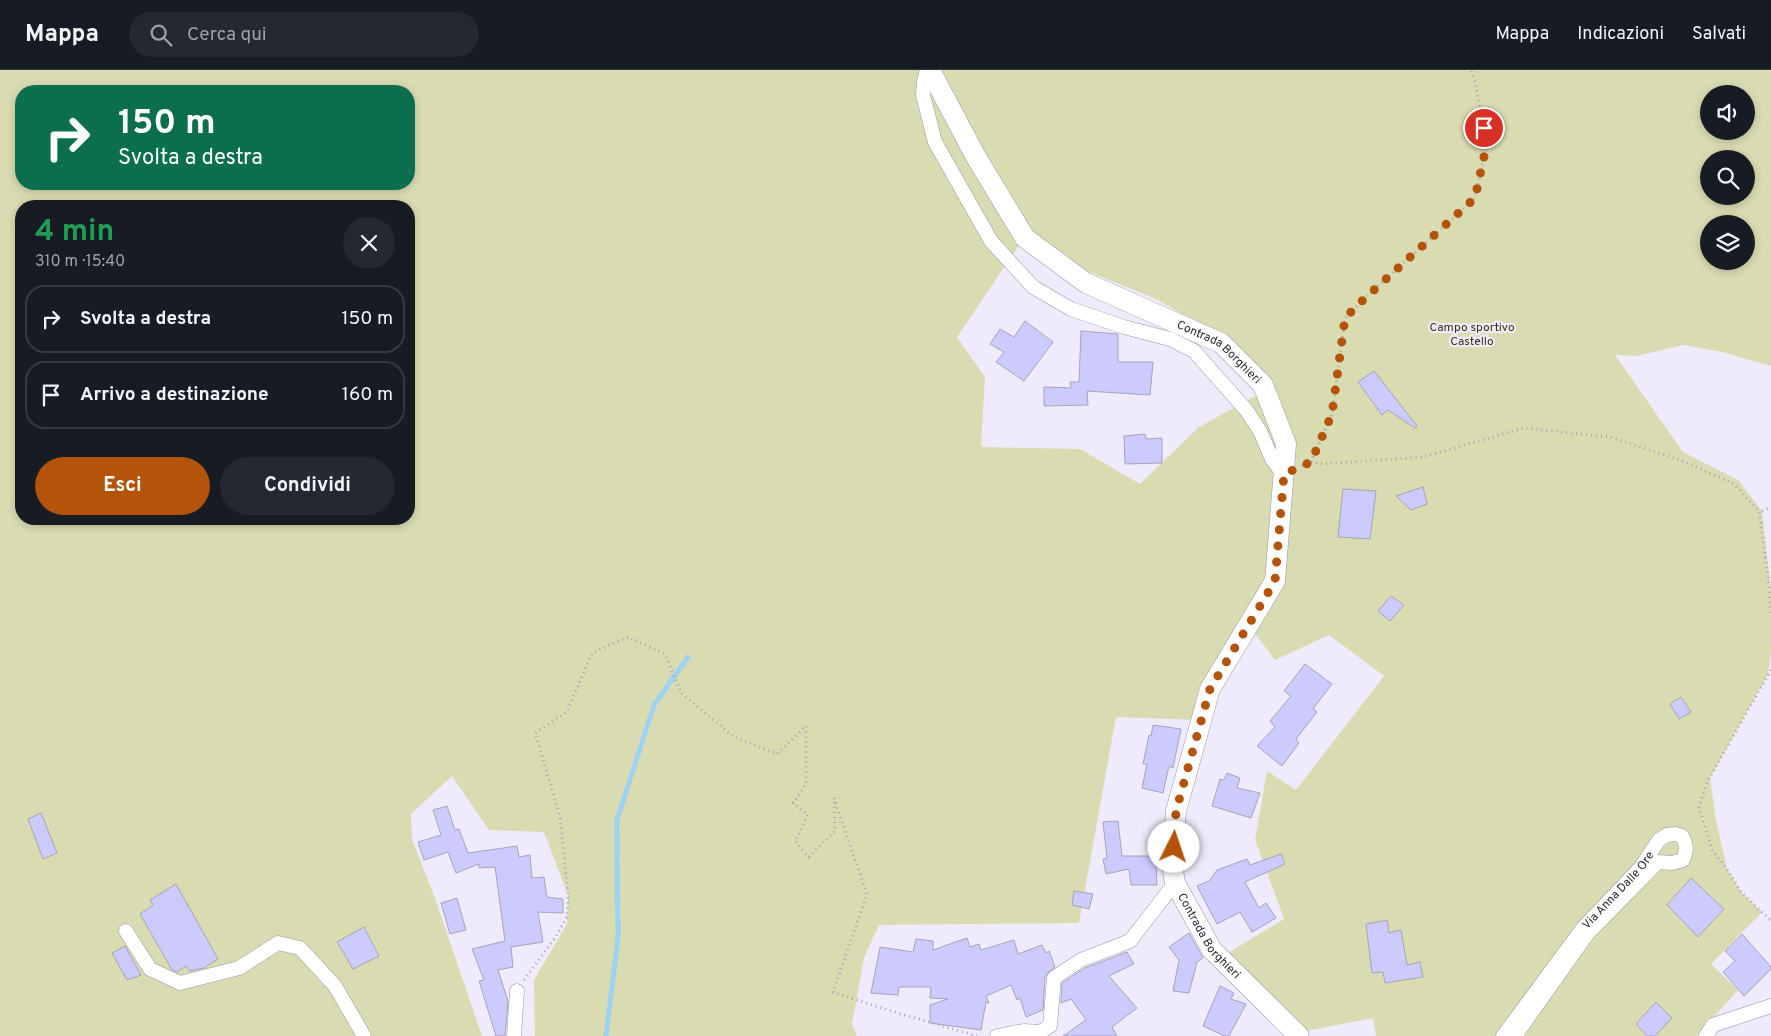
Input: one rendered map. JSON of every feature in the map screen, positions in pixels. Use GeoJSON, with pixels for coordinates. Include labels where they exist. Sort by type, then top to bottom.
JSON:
{"type":"FeatureCollection","features":[{"type":"Feature","properties":{"kind":"street","name":"Contrada Borghieri"},"geometry":{"type":"LineString","coordinates":[[928,70],[1024,238],[1086,283],[1221,343],[1263,385],[1286,444],[1275,581],[1210,689],[1176,811],[1172,864],[1175,883],[1212,950],[1299,1036]]}},
{"type":"Feature","properties":{"kind":"street"},"geometry":{"type":"LineString","coordinates":[[928,70],[924,82],[924,95],[935,142],[991,242],[1033,287],[1071,309],[1124,327],[1170,339],[1194,350],[1247,411],[1260,431],[1272,460],[1284,474]]}},
{"type":"Feature","properties":{"kind":"street","name":"Via Anna Dalle Ore"},"geometry":{"type":"LineString","coordinates":[[1503,1036],[1583,928],[1641,867],[1659,840],[1667,835],[1675,834],[1682,836],[1686,843],[1687,851],[1683,860],[1672,863],[1658,862],[1588,933],[1515,1036]]}},
{"type":"Feature","properties":{"kind":"street"},"geometry":{"type":"LineString","coordinates":[[997,1036],[1023,1031],[1040,1032],[1050,1026],[1054,978],[1081,960],[1130,941],[1175,883]]}},
{"type":"Feature","properties":{"kind":"street"},"geometry":{"type":"LineString","coordinates":[[126,931],[150,969],[180,983],[239,968],[278,943],[300,948],[335,986],[364,1036]]}},
{"type":"Feature","properties":{"kind":"street"},"geometry":{"type":"LineString","coordinates":[[514,1036],[516,991]]}},
{"type":"Feature","properties":{"kind":"street"},"geometry":{"type":"LineString","coordinates":[[1706,1036],[1713,1025],[1771,1006]]}},
{"type":"Feature","properties":{"kind":"path"},"geometry":{"type":"LineString","coordinates":[[1311,462],[1332,414],[1345,318],[1475,198],[1487,143],[1471,70]]}},
{"type":"Feature","properties":{"kind":"path"},"geometry":{"type":"LineString","coordinates":[[1284,474],[1311,462],[1322,464],[1423,457],[1524,428],[1610,437],[1680,460],[1734,484],[1759,511],[1769,584],[1771,616]]}},
{"type":"Feature","properties":{"kind":"path"},"geometry":{"type":"LineString","coordinates":[[1762,511],[1771,507]]}},
{"type":"Feature","properties":{"kind":"path"},"geometry":{"type":"LineString","coordinates":[[516,991],[555,938],[567,917],[568,895],[560,816],[535,733],[567,712],[592,653],[628,637],[665,654],[681,693],[734,737],[777,754],[806,726],[806,784],[793,803],[808,815],[795,841],[809,858],[835,831],[834,798],[867,894],[833,992],[977,1036]]}},
{"type":"Feature","properties":{"kind":"path"},"geometry":{"type":"LineString","coordinates":[[1771,670],[1707,782],[1699,807],[1712,850],[1727,869],[1741,892],[1771,921]]}},
{"type":"Feature","properties":{"kind":"green space","name":"Campo sportivo Castello"},"geometry":{"type":"Polygon","coordinates":[[[0,70],[1771,70],[1771,366],[1722,352],[1684,345],[1636,356],[1615,355],[1683,452],[1738,480],[1762,511],[1771,591],[1771,651],[1768,674],[1710,778],[1716,820],[1727,869],[1741,892],[1762,912],[1711,964],[1738,990],[1697,1036],[1376,1036],[1373,1018],[1306,1031],[1220,958],[1284,919],[1255,840],[1267,771],[1296,790],[1384,676],[1329,635],[1275,660],[1246,622],[1199,720],[1116,717],[1079,923],[879,925],[864,958],[852,1024],[857,1036],[535,1036],[534,980],[567,924],[568,895],[544,832],[489,830],[452,776],[411,814],[412,839],[436,901],[482,1036],[0,1036],[0,70]],[[1028,232],[957,337],[985,377],[981,447],[1080,449],[1140,484],[1199,427],[1264,391],[1212,331],[1154,298],[1084,270],[1028,232]]]}},
{"type":"Feature","properties":{"kind":"building"},"geometry":{"type":"Polygon","coordinates":[[[1025,321],[1053,342],[1024,381],[996,362],[1004,352],[990,344],[1000,329],[1014,337],[1025,321]]]}},
{"type":"Feature","properties":{"kind":"building"},"geometry":{"type":"Polygon","coordinates":[[[1081,331],[1118,334],[1118,362],[1153,362],[1150,395],[1087,391],[1088,405],[1044,406],[1044,387],[1071,388],[1070,382],[1079,382],[1081,331]]]}},
{"type":"Feature","properties":{"kind":"building"},"geometry":{"type":"Polygon","coordinates":[[[1374,371],[1417,426],[1415,428],[1388,410],[1382,415],[1358,382],[1374,371]]]}},
{"type":"Feature","properties":{"kind":"building"},"geometry":{"type":"Polygon","coordinates":[[[1145,434],[1146,439],[1162,438],[1162,463],[1125,464],[1124,436],[1145,434]]]}},
{"type":"Feature","properties":{"kind":"building"},"geometry":{"type":"Polygon","coordinates":[[[1423,487],[1427,504],[1411,510],[1396,496],[1423,487]]]}},
{"type":"Feature","properties":{"kind":"building"},"geometry":{"type":"Polygon","coordinates":[[[1343,489],[1376,491],[1370,539],[1338,537],[1343,489]]]}},
{"type":"Feature","properties":{"kind":"building"},"geometry":{"type":"Polygon","coordinates":[[[1391,596],[1404,605],[1390,621],[1378,611],[1391,596]]]}},
{"type":"Feature","properties":{"kind":"building"},"geometry":{"type":"Polygon","coordinates":[[[1305,664],[1332,684],[1313,709],[1317,712],[1296,739],[1299,743],[1282,766],[1257,746],[1275,727],[1270,721],[1291,696],[1284,691],[1305,664]]]}},
{"type":"Feature","properties":{"kind":"building"},"geometry":{"type":"Polygon","coordinates":[[[1681,697],[1691,712],[1679,719],[1670,704],[1681,697]]]}},
{"type":"Feature","properties":{"kind":"building"},"geometry":{"type":"Polygon","coordinates":[[[1153,725],[1181,729],[1173,768],[1169,766],[1163,793],[1142,788],[1147,764],[1143,764],[1153,725]]]}},
{"type":"Feature","properties":{"kind":"building"},"geometry":{"type":"Polygon","coordinates":[[[1227,773],[1240,778],[1237,788],[1260,793],[1251,818],[1212,806],[1220,779],[1224,780],[1227,773]]]}},
{"type":"Feature","properties":{"kind":"building"},"geometry":{"type":"Polygon","coordinates":[[[447,806],[455,830],[459,829],[468,853],[517,846],[519,857],[530,855],[532,878],[544,877],[547,897],[563,899],[563,913],[538,912],[543,942],[511,947],[513,967],[498,970],[508,1001],[505,1036],[496,1036],[479,981],[484,980],[472,949],[505,941],[495,867],[479,868],[479,864],[456,873],[448,852],[424,860],[418,842],[441,835],[433,810],[447,806]]]}},
{"type":"Feature","properties":{"kind":"building"},"geometry":{"type":"Polygon","coordinates":[[[41,813],[57,853],[43,859],[28,819],[41,813]]]}},
{"type":"Feature","properties":{"kind":"building"},"geometry":{"type":"Polygon","coordinates":[[[1118,821],[1122,856],[1160,856],[1160,862],[1156,862],[1157,885],[1131,885],[1129,869],[1106,874],[1103,859],[1107,858],[1103,822],[1118,821]]]}},
{"type":"Feature","properties":{"kind":"building"},"geometry":{"type":"Polygon","coordinates":[[[1281,854],[1285,864],[1245,882],[1259,908],[1266,903],[1276,918],[1252,932],[1240,912],[1217,924],[1197,886],[1209,881],[1217,870],[1247,859],[1250,865],[1281,854]]]}},
{"type":"Feature","properties":{"kind":"building"},"geometry":{"type":"Polygon","coordinates":[[[1691,878],[1724,909],[1698,937],[1667,905],[1691,878]]]}},
{"type":"Feature","properties":{"kind":"building"},"geometry":{"type":"Polygon","coordinates":[[[176,884],[218,959],[204,968],[190,971],[186,966],[177,972],[172,970],[140,914],[153,905],[150,900],[176,884]]]}},
{"type":"Feature","properties":{"kind":"building"},"geometry":{"type":"Polygon","coordinates":[[[1074,891],[1093,894],[1089,909],[1072,905],[1074,891]]]}},
{"type":"Feature","properties":{"kind":"building"},"geometry":{"type":"Polygon","coordinates":[[[457,898],[466,930],[450,934],[441,903],[457,898]]]}},
{"type":"Feature","properties":{"kind":"building"},"geometry":{"type":"Polygon","coordinates":[[[1387,920],[1389,933],[1401,930],[1407,965],[1420,962],[1423,977],[1385,983],[1383,972],[1372,973],[1366,924],[1387,920]]]}},
{"type":"Feature","properties":{"kind":"building"},"geometry":{"type":"Polygon","coordinates":[[[364,927],[379,956],[353,969],[337,942],[364,927]]]}},
{"type":"Feature","properties":{"kind":"building"},"geometry":{"type":"Polygon","coordinates":[[[1189,933],[1203,958],[1197,962],[1189,993],[1173,991],[1179,960],[1169,947],[1189,933]]]}},
{"type":"Feature","properties":{"kind":"building"},"geometry":{"type":"Polygon","coordinates":[[[1742,934],[1771,967],[1744,996],[1723,972],[1735,961],[1725,951],[1742,934]]]}},
{"type":"Feature","properties":{"kind":"building"},"geometry":{"type":"Polygon","coordinates":[[[967,938],[970,947],[979,944],[981,950],[1014,940],[1018,954],[1042,945],[1046,953],[1049,951],[1055,967],[1045,977],[1043,1010],[1026,1017],[1020,998],[1017,1000],[1011,985],[986,996],[989,1003],[986,1002],[981,1030],[930,1023],[930,1005],[948,999],[930,998],[931,987],[899,987],[898,995],[871,993],[880,947],[913,952],[916,939],[933,941],[933,950],[967,938]]]}},
{"type":"Feature","properties":{"kind":"building"},"geometry":{"type":"Polygon","coordinates":[[[125,946],[141,975],[127,980],[112,953],[125,946]]]}},
{"type":"Feature","properties":{"kind":"building"},"geometry":{"type":"Polygon","coordinates":[[[1127,952],[1134,964],[1109,976],[1137,1008],[1112,1027],[1117,1036],[1063,1036],[1086,1020],[1071,999],[1061,1003],[1062,983],[1085,968],[1127,952]]]}},
{"type":"Feature","properties":{"kind":"building"},"geometry":{"type":"Polygon","coordinates":[[[1220,986],[1234,993],[1231,999],[1246,1004],[1229,1036],[1203,1026],[1220,986]]]}},
{"type":"Feature","properties":{"kind":"building"},"geometry":{"type":"Polygon","coordinates":[[[1656,1002],[1672,1018],[1655,1036],[1647,1036],[1636,1024],[1656,1002]]]}},
{"type":"Feature","properties":{"kind":"waterway"},"geometry":{"type":"LineString","coordinates":[[606,1036],[618,938],[617,820],[654,705],[688,657]]}},
{"type":"Feature","properties":{"kind":"route"},"geometry":{"type":"LineString","coordinates":[[1174,847],[1176,811],[1210,689],[1275,581],[1284,474],[1311,462],[1332,414],[1345,318],[1475,198],[1487,143],[1484,128]]}}]}
